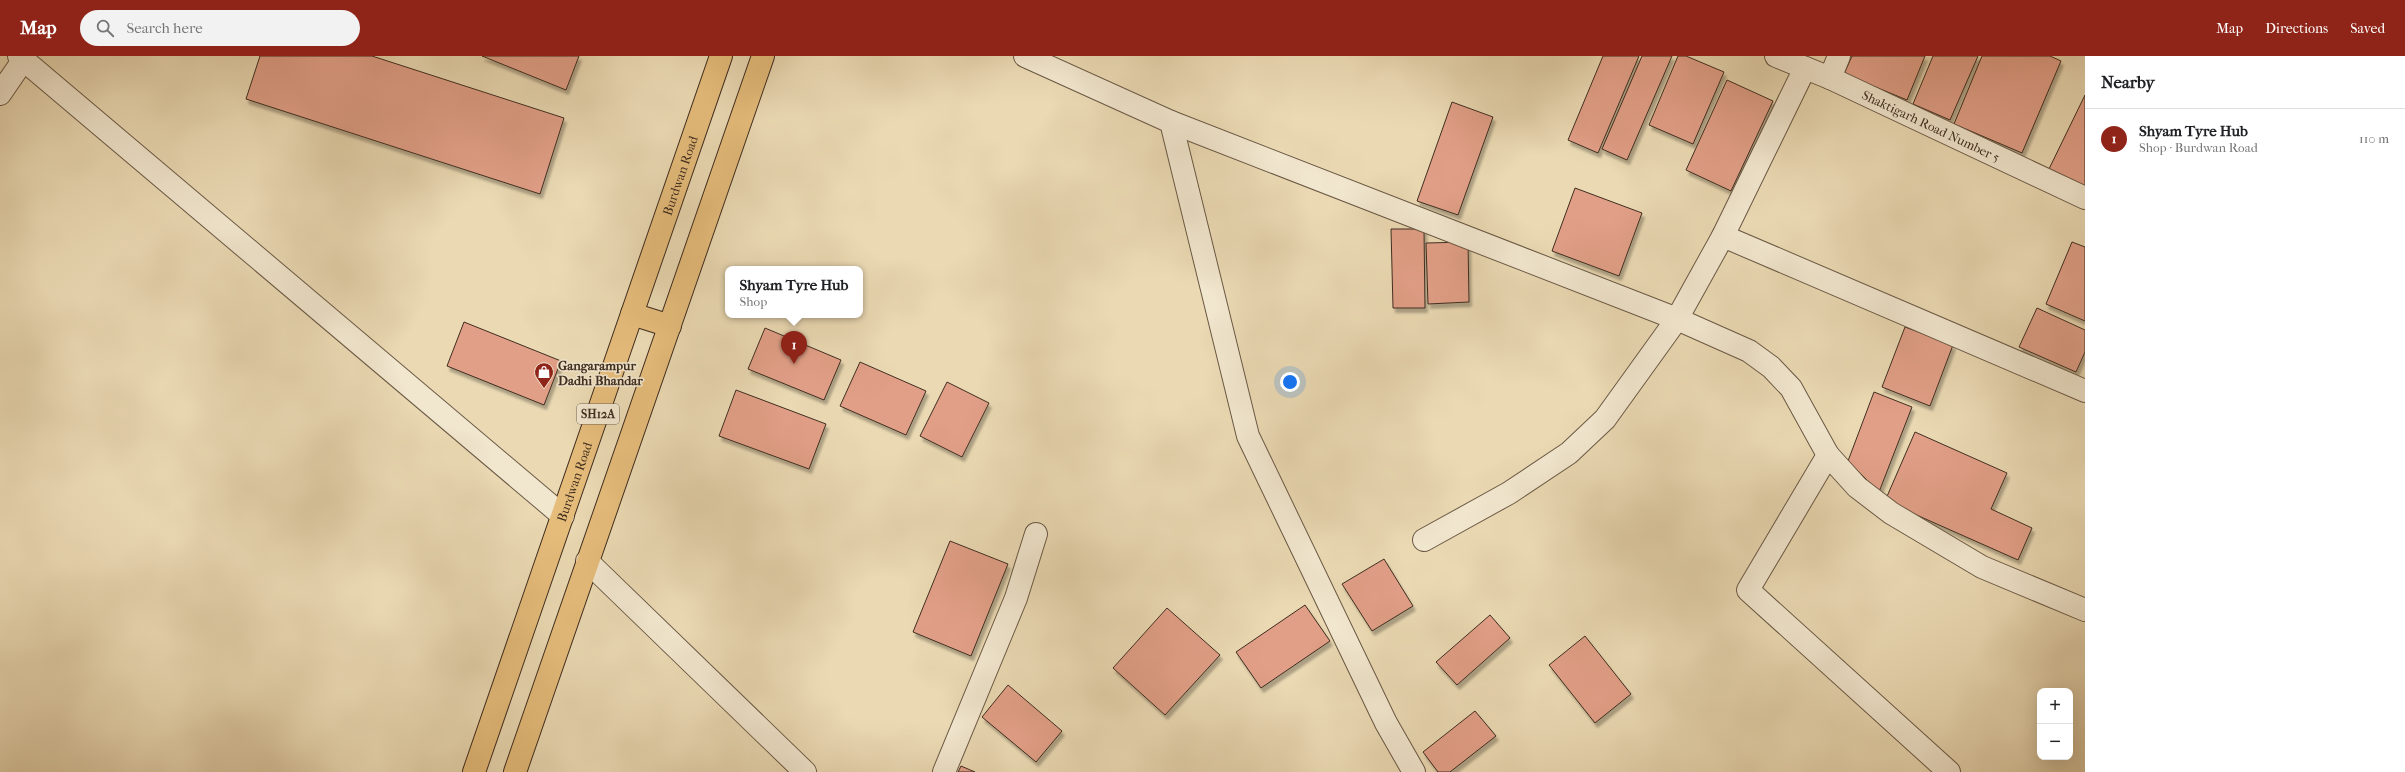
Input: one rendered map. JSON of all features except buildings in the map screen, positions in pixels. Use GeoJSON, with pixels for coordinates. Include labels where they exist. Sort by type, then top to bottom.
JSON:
{"type":"FeatureCollection","features":[{"type":"Feature","properties":{"kind":"main road","name":"Burdwan Road"},"geometry":{"type":"LineString","coordinates":[[474,772],[721,56]]}},
{"type":"Feature","properties":{"kind":"main road","name":"SH12A"},"geometry":{"type":"LineString","coordinates":[[515,772],[762,56]]}},
{"type":"Feature","properties":{"kind":"main road"},"geometry":{"type":"LineString","coordinates":[[632,314],[670,326]]}},
{"type":"Feature","properties":{"kind":"street"},"geometry":{"type":"LineString","coordinates":[[1025,56],[1171,122],[1677,319],[1748,352],[1771,367],[1791,388],[1828,455],[1857,487],[1891,513],[1982,567],[2085,610]]}},
{"type":"Feature","properties":{"kind":"street","name":"Shaktigarh Road Number 5"},"geometry":{"type":"LineString","coordinates":[[1776,56],[1830,78],[2085,198]]}},
{"type":"Feature","properties":{"kind":"street"},"geometry":{"type":"LineString","coordinates":[[1830,78],[1839,56]]}},
{"type":"Feature","properties":{"kind":"street"},"geometry":{"type":"LineString","coordinates":[[0,94],[21,58],[563,516]]}},
{"type":"Feature","properties":{"kind":"street"},"geometry":{"type":"LineString","coordinates":[[1424,540],[1509,493],[1569,453],[1606,420],[1677,319],[1723,236],[1805,68]]}},
{"type":"Feature","properties":{"kind":"street"},"geometry":{"type":"LineString","coordinates":[[1171,122],[1248,436],[1379,708],[1414,772]]}},
{"type":"Feature","properties":{"kind":"street"},"geometry":{"type":"LineString","coordinates":[[1723,236],[2085,391]]}},
{"type":"Feature","properties":{"kind":"street"},"geometry":{"type":"LineString","coordinates":[[1828,455],[1748,590],[1949,772]]}},
{"type":"Feature","properties":{"kind":"street"},"geometry":{"type":"LineString","coordinates":[[944,772],[1016,598],[1036,534]]}},
{"type":"Feature","properties":{"kind":"street"},"geometry":{"type":"LineString","coordinates":[[587,561],[804,772]]}},
{"type":"Feature","properties":{"kind":"place","name":"Shyam Tyre Hub"},"geometry":{"type":"Point","coordinates":[794,364]}},
{"type":"Feature","properties":{"kind":"place","name":"Gangarampur Dadhi Bhandar"},"geometry":{"type":"Point","coordinates":[544,389]}}]}
